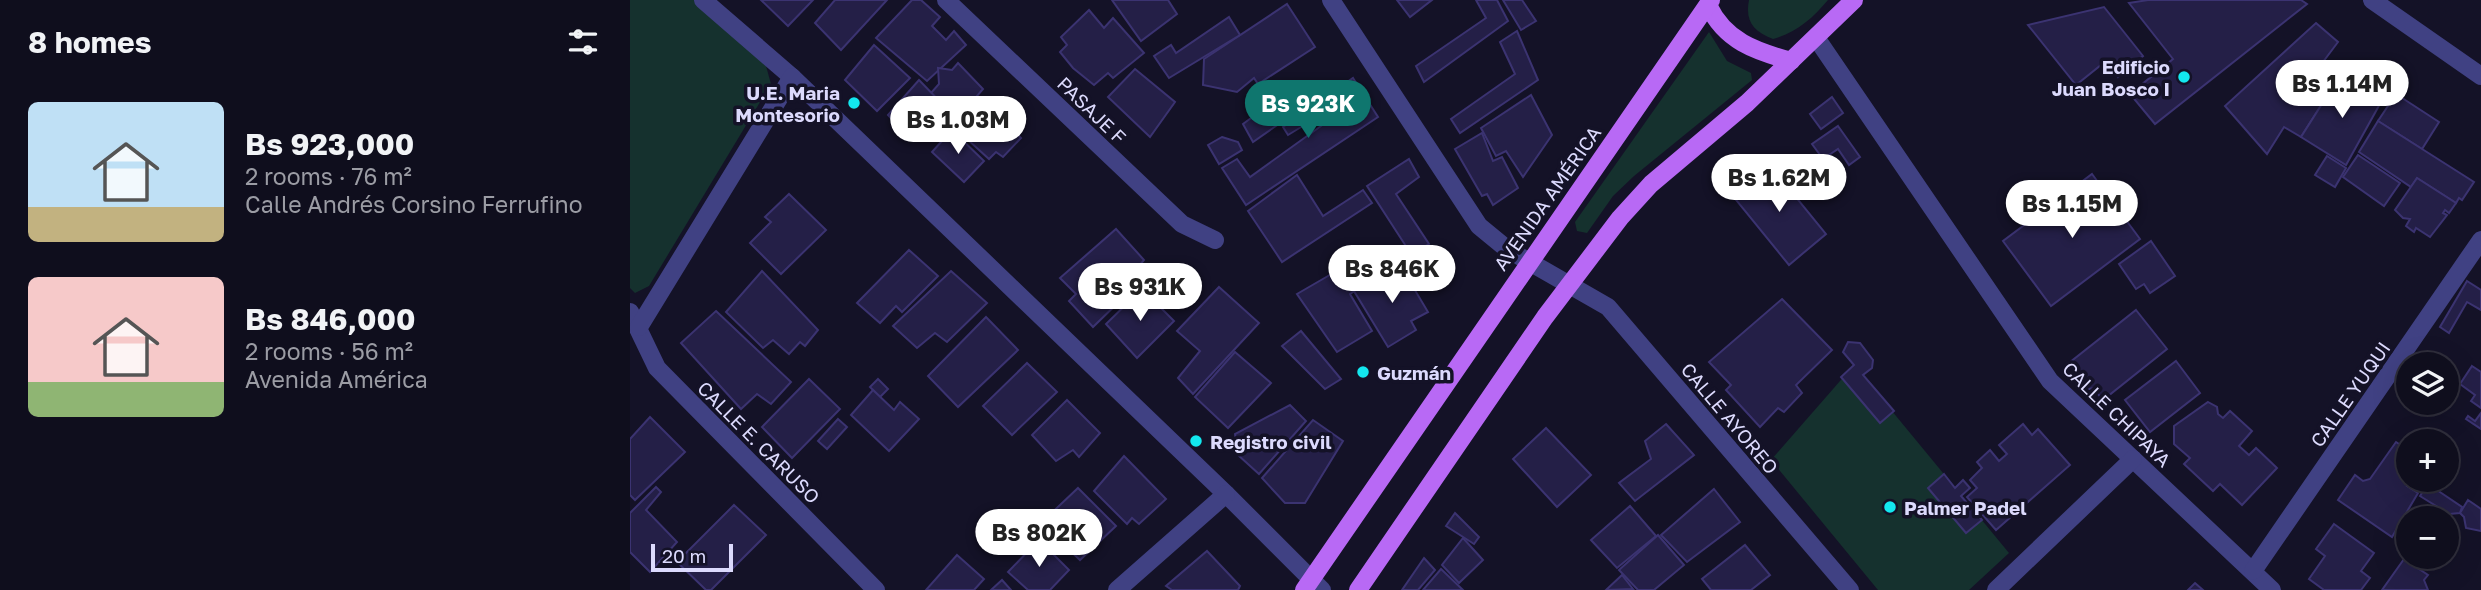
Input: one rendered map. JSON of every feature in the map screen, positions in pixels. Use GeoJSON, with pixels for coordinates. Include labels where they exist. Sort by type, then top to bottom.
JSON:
{"type":"FeatureCollection","features":[{"type":"Feature","properties":{"kind":"main road"},"geometry":{"type":"LineString","coordinates":[[1358,590],[1570,283],[1620,218],[1651,184],[1858,1]]}},
{"type":"Feature","properties":{"kind":"main road","name":"AVENIDA AMÉRICA"},"geometry":{"type":"LineString","coordinates":[[1313,586],[1530,260],[1708,2]]}},
{"type":"Feature","properties":{"kind":"main road"},"geometry":{"type":"LineString","coordinates":[[1708,2],[1721,27],[1744,46],[1791,61]]}},
{"type":"Feature","properties":{"kind":"street"},"geometry":{"type":"LineString","coordinates":[[703,0],[792,77],[1226,494],[1313,586]]}},
{"type":"Feature","properties":{"kind":"street","name":"PASAJE F"},"geometry":{"type":"LineString","coordinates":[[946,0],[1182,225],[1215,240]]}},
{"type":"Feature","properties":{"kind":"street","name":"CALLE AYOREO"},"geometry":{"type":"LineString","coordinates":[[1331,0],[1479,226],[1507,249],[1608,307],[1850,590]]}},
{"type":"Feature","properties":{"kind":"street"},"geometry":{"type":"LineString","coordinates":[[2372,0],[2481,76]]}},
{"type":"Feature","properties":{"kind":"street","name":"CALLE CHIPAYA"},"geometry":{"type":"LineString","coordinates":[[1817,38],[2050,381],[2273,590]]}},
{"type":"Feature","properties":{"kind":"street"},"geometry":{"type":"LineString","coordinates":[[634,319],[792,77]]}},
{"type":"Feature","properties":{"kind":"street","name":"CALLE YUQUI"},"geometry":{"type":"LineString","coordinates":[[2253,571],[2481,240]]}},
{"type":"Feature","properties":{"kind":"street","name":"CALLE E. CARUSO"},"geometry":{"type":"LineString","coordinates":[[634,319],[657,368],[876,590]]}},
{"type":"Feature","properties":{"kind":"street"},"geometry":{"type":"LineString","coordinates":[[1996,590],[2133,459]]}},
{"type":"Feature","properties":{"kind":"street"},"geometry":{"type":"LineString","coordinates":[[1117,590],[1226,494]]}},
{"type":"Feature","properties":{"kind":"green space"},"geometry":{"type":"Polygon","coordinates":[[[630,0],[694,0],[766,66],[771,84],[649,286],[635,293],[630,288],[630,0]]]}},
{"type":"Feature","properties":{"kind":"green space"},"geometry":{"type":"Polygon","coordinates":[[[1749,0],[1828,0],[1804,24],[1773,39],[1752,24],[1748,14],[1749,0]]]}},
{"type":"Feature","properties":{"kind":"green space"},"geometry":{"type":"Polygon","coordinates":[[[1709,32],[1727,61],[1751,73],[1752,80],[1634,176],[1613,196],[1587,233],[1577,231],[1575,222],[1709,32]]]}},
{"type":"Feature","properties":{"kind":"green space","name":"Palmer Padel"},"geometry":{"type":"Polygon","coordinates":[[[1854,365],[2009,553],[1969,590],[1878,590],[1771,460],[1854,365]]]}},
{"type":"Feature","properties":{"kind":"building"},"geometry":{"type":"Polygon","coordinates":[[[761,0],[813,0],[788,26],[761,0]]]}},
{"type":"Feature","properties":{"kind":"building"},"geometry":{"type":"Polygon","coordinates":[[[835,0],[887,0],[841,50],[815,23],[835,0]]]}},
{"type":"Feature","properties":{"kind":"building"},"geometry":{"type":"Polygon","coordinates":[[[912,0],[921,0],[940,17],[932,26],[946,40],[954,31],[966,45],[927,81],[876,38],[912,0]]]}},
{"type":"Feature","properties":{"kind":"building"},"geometry":{"type":"Polygon","coordinates":[[[1112,0],[1168,0],[1177,14],[1141,41],[1112,0]]]}},
{"type":"Feature","properties":{"kind":"building"},"geometry":{"type":"Polygon","coordinates":[[[1397,0],[1432,0],[1410,17],[1397,0]]]}},
{"type":"Feature","properties":{"kind":"building"},"geometry":{"type":"Polygon","coordinates":[[[1476,0],[1497,0],[1508,21],[1424,82],[1416,66],[1486,18],[1476,0]]]}},
{"type":"Feature","properties":{"kind":"building"},"geometry":{"type":"Polygon","coordinates":[[[1503,0],[1522,0],[1536,21],[1521,30],[1503,0]]]}},
{"type":"Feature","properties":{"kind":"building","name":"Edificio Juan Bosco I"},"geometry":{"type":"Polygon","coordinates":[[[2148,0],[2301,0],[2307,4],[2155,124],[2130,94],[2173,59],[2129,3],[2148,0]]]}},
{"type":"Feature","properties":{"kind":"building"},"geometry":{"type":"Polygon","coordinates":[[[1287,4],[1315,47],[1258,84],[1254,78],[1237,92],[1203,85],[1204,59],[1287,4]]]}},
{"type":"Feature","properties":{"kind":"building"},"geometry":{"type":"Polygon","coordinates":[[[2104,7],[2143,56],[2118,77],[2106,61],[2076,85],[2028,25],[2104,7]]]}},
{"type":"Feature","properties":{"kind":"building"},"geometry":{"type":"Polygon","coordinates":[[[1089,10],[1104,28],[1113,18],[1144,53],[1113,78],[1108,73],[1094,85],[1073,68],[1060,52],[1067,45],[1061,37],[1089,10]]]}},
{"type":"Feature","properties":{"kind":"building"},"geometry":{"type":"Polygon","coordinates":[[[1229,17],[1240,35],[1169,78],[1154,56],[1171,45],[1176,53],[1229,17]]]}},
{"type":"Feature","properties":{"kind":"building"},"geometry":{"type":"Polygon","coordinates":[[[2316,23],[2338,42],[2323,62],[2341,74],[2301,137],[2284,127],[2267,154],[2225,106],[2316,23]]]}},
{"type":"Feature","properties":{"kind":"building"},"geometry":{"type":"Polygon","coordinates":[[[1517,31],[1538,80],[1460,133],[1451,119],[1515,74],[1500,42],[1517,31]]]}},
{"type":"Feature","properties":{"kind":"building"},"geometry":{"type":"Polygon","coordinates":[[[874,45],[910,78],[877,111],[845,80],[874,45]]]}},
{"type":"Feature","properties":{"kind":"building"},"geometry":{"type":"Polygon","coordinates":[[[958,63],[983,89],[965,110],[956,103],[948,110],[931,93],[939,84],[938,68],[952,70],[958,63]]]}},
{"type":"Feature","properties":{"kind":"building"},"geometry":{"type":"Polygon","coordinates":[[[1135,69],[1175,102],[1150,137],[1108,97],[1135,69]]]}},
{"type":"Feature","properties":{"kind":"building"},"geometry":{"type":"Polygon","coordinates":[[[2341,74],[2381,102],[2346,165],[2301,137],[2341,74]]]}},
{"type":"Feature","properties":{"kind":"building"},"geometry":{"type":"Polygon","coordinates":[[[1353,78],[1378,117],[1246,205],[1222,168],[1237,159],[1250,177],[1321,126],[1316,118],[1288,135],[1283,127],[1353,78]]]}},
{"type":"Feature","properties":{"kind":"building"},"geometry":{"type":"Polygon","coordinates":[[[919,80],[948,110],[931,129],[913,115],[901,129],[888,115],[919,80]]]}},
{"type":"Feature","properties":{"kind":"building"},"geometry":{"type":"Polygon","coordinates":[[[1298,83],[1313,100],[1253,142],[1243,124],[1298,83]]]}},
{"type":"Feature","properties":{"kind":"building"},"geometry":{"type":"Polygon","coordinates":[[[2396,94],[2439,122],[2422,149],[2378,121],[2396,94]]]}},
{"type":"Feature","properties":{"kind":"building"},"geometry":{"type":"Polygon","coordinates":[[[1531,95],[1552,135],[1523,177],[1506,151],[1496,156],[1481,128],[1531,95]]]}},
{"type":"Feature","properties":{"kind":"building"},"geometry":{"type":"Polygon","coordinates":[[[1832,97],[1843,113],[1821,129],[1810,114],[1832,97]]]}},
{"type":"Feature","properties":{"kind":"building"},"geometry":{"type":"Polygon","coordinates":[[[993,109],[1021,138],[1003,157],[996,152],[989,159],[967,139],[993,109]]]}},
{"type":"Feature","properties":{"kind":"building"},"geometry":{"type":"Polygon","coordinates":[[[2378,121],[2474,182],[2462,200],[2459,198],[2456,203],[2417,178],[2411,187],[2359,152],[2378,121]]]}},
{"type":"Feature","properties":{"kind":"building"},"geometry":{"type":"Polygon","coordinates":[[[1838,126],[1860,157],[1849,165],[1838,149],[1823,159],[1812,144],[1838,126]]]}},
{"type":"Feature","properties":{"kind":"building"},"geometry":{"type":"Polygon","coordinates":[[[952,130],[984,161],[964,182],[932,152],[952,130]]]}},
{"type":"Feature","properties":{"kind":"building"},"geometry":{"type":"Polygon","coordinates":[[[1482,133],[1493,161],[1502,157],[1518,188],[1493,205],[1487,194],[1482,196],[1455,149],[1482,133]]]}},
{"type":"Feature","properties":{"kind":"building"},"geometry":{"type":"Polygon","coordinates":[[[1222,137],[1238,142],[1242,150],[1219,164],[1208,145],[1222,137]]]}},
{"type":"Feature","properties":{"kind":"building"},"geometry":{"type":"Polygon","coordinates":[[[2358,155],[2400,183],[2384,206],[2343,177],[2358,155]]]}},
{"type":"Feature","properties":{"kind":"building"},"geometry":{"type":"Polygon","coordinates":[[[2327,156],[2346,168],[2335,187],[2315,175],[2327,156]]]}},
{"type":"Feature","properties":{"kind":"building"},"geometry":{"type":"Polygon","coordinates":[[[1409,159],[1419,177],[1396,194],[1429,244],[1411,254],[1367,186],[1409,159]]]}},
{"type":"Feature","properties":{"kind":"building"},"geometry":{"type":"Polygon","coordinates":[[[1769,164],[1826,234],[1789,265],[1732,195],[1769,164]]]}},
{"type":"Feature","properties":{"kind":"building"},"geometry":{"type":"Polygon","coordinates":[[[2092,174],[2140,239],[2051,306],[2003,241],[2092,174]]]}},
{"type":"Feature","properties":{"kind":"building"},"geometry":{"type":"Polygon","coordinates":[[[1297,175],[1323,216],[1363,190],[1372,203],[1282,262],[1248,211],[1297,175]]]}},
{"type":"Feature","properties":{"kind":"building"},"geometry":{"type":"Polygon","coordinates":[[[2417,178],[2456,203],[2449,213],[2445,210],[2443,213],[2447,215],[2430,237],[2416,228],[2414,232],[2406,226],[2410,219],[2403,218],[2395,210],[2417,178]]]}},
{"type":"Feature","properties":{"kind":"building"},"geometry":{"type":"Polygon","coordinates":[[[789,194],[826,230],[781,274],[750,243],[771,222],[765,217],[789,194]]]}},
{"type":"Feature","properties":{"kind":"building"},"geometry":{"type":"Polygon","coordinates":[[[1116,229],[1144,260],[1124,284],[1129,292],[1093,327],[1069,301],[1076,294],[1060,278],[1116,229]]]}},
{"type":"Feature","properties":{"kind":"building"},"geometry":{"type":"Polygon","coordinates":[[[2151,241],[2175,276],[2150,293],[2144,284],[2136,289],[2119,264],[2151,241]]]}},
{"type":"Feature","properties":{"kind":"building"},"geometry":{"type":"Polygon","coordinates":[[[909,250],[938,276],[902,312],[896,306],[880,323],[857,303],[909,250]]]}},
{"type":"Feature","properties":{"kind":"building"},"geometry":{"type":"Polygon","coordinates":[[[1347,265],[1361,287],[1350,294],[1372,331],[1337,352],[1297,294],[1347,265]]]}},
{"type":"Feature","properties":{"kind":"building"},"geometry":{"type":"Polygon","coordinates":[[[1400,265],[1428,312],[1411,321],[1416,330],[1388,347],[1354,291],[1400,265]]]}},
{"type":"Feature","properties":{"kind":"building"},"geometry":{"type":"Polygon","coordinates":[[[762,271],[818,330],[805,346],[800,342],[789,354],[773,340],[763,348],[726,312],[762,271]]]}},
{"type":"Feature","properties":{"kind":"building"},"geometry":{"type":"Polygon","coordinates":[[[951,271],[987,303],[947,342],[935,333],[917,348],[893,326],[951,271]]]}},
{"type":"Feature","properties":{"kind":"building"},"geometry":{"type":"Polygon","coordinates":[[[2467,281],[2481,290],[2481,310],[2467,302],[2449,333],[2440,327],[2467,281]]]}},
{"type":"Feature","properties":{"kind":"building"},"geometry":{"type":"Polygon","coordinates":[[[1219,287],[1259,323],[1193,394],[1178,378],[1200,351],[1177,331],[1219,287]]]}},
{"type":"Feature","properties":{"kind":"building"},"geometry":{"type":"Polygon","coordinates":[[[1142,289],[1174,321],[1137,358],[1106,324],[1142,289]]]}},
{"type":"Feature","properties":{"kind":"building"},"geometry":{"type":"Polygon","coordinates":[[[1782,299],[1832,350],[1796,385],[1802,393],[1784,412],[1778,408],[1760,427],[1726,390],[1731,385],[1709,362],[1782,299]]]}},
{"type":"Feature","properties":{"kind":"building"},"geometry":{"type":"Polygon","coordinates":[[[2136,310],[2167,349],[2103,400],[2093,388],[2089,389],[2069,363],[2136,310]]]}},
{"type":"Feature","properties":{"kind":"building"},"geometry":{"type":"Polygon","coordinates":[[[716,311],[791,382],[771,404],[757,394],[741,409],[681,343],[716,311]]]}},
{"type":"Feature","properties":{"kind":"building"},"geometry":{"type":"Polygon","coordinates":[[[986,317],[1018,350],[958,407],[928,376],[986,317]]]}},
{"type":"Feature","properties":{"kind":"building"},"geometry":{"type":"Polygon","coordinates":[[[1301,331],[1341,379],[1325,389],[1282,346],[1301,331]]]}},
{"type":"Feature","properties":{"kind":"building"},"geometry":{"type":"Polygon","coordinates":[[[1848,342],[1860,343],[1873,360],[1872,368],[1863,375],[1894,411],[1880,423],[1841,377],[1854,365],[1843,352],[1848,342]]]}},
{"type":"Feature","properties":{"kind":"building"},"geometry":{"type":"Polygon","coordinates":[[[1235,352],[1271,383],[1228,428],[1195,397],[1235,352]]]}},
{"type":"Feature","properties":{"kind":"building"},"geometry":{"type":"Polygon","coordinates":[[[2176,361],[2200,393],[2150,432],[2125,400],[2176,361]]]}},
{"type":"Feature","properties":{"kind":"building"},"geometry":{"type":"Polygon","coordinates":[[[1027,363],[1057,392],[1012,435],[983,406],[1027,363]]]}},
{"type":"Feature","properties":{"kind":"building"},"geometry":{"type":"Polygon","coordinates":[[[2472,366],[2481,372],[2481,408],[2471,401],[2475,395],[2460,384],[2472,366]]]}},
{"type":"Feature","properties":{"kind":"building"},"geometry":{"type":"Polygon","coordinates":[[[809,379],[840,409],[792,458],[762,427],[809,379]]]}},
{"type":"Feature","properties":{"kind":"building"},"geometry":{"type":"Polygon","coordinates":[[[878,379],[888,389],[880,397],[870,387],[878,379]]]}},
{"type":"Feature","properties":{"kind":"building"},"geometry":{"type":"Polygon","coordinates":[[[873,390],[894,410],[900,402],[919,419],[889,451],[851,415],[873,390]]]}},
{"type":"Feature","properties":{"kind":"building"},"geometry":{"type":"Polygon","coordinates":[[[1067,400],[1100,433],[1079,457],[1073,450],[1056,461],[1032,435],[1067,400]]]}},
{"type":"Feature","properties":{"kind":"building"},"geometry":{"type":"Polygon","coordinates":[[[2208,402],[2217,407],[2218,414],[2223,418],[2230,411],[2252,431],[2239,446],[2249,455],[2256,448],[2277,468],[2242,505],[2220,484],[2213,491],[2184,464],[2190,458],[2174,444],[2174,426],[2208,402]]]}},
{"type":"Feature","properties":{"kind":"building"},"geometry":{"type":"Polygon","coordinates":[[[1290,405],[1306,421],[1259,474],[1238,455],[1235,434],[1290,405]]]}},
{"type":"Feature","properties":{"kind":"building"},"geometry":{"type":"Polygon","coordinates":[[[2481,413],[2481,429],[2466,419],[2468,416],[2475,421],[2481,413]]]}},
{"type":"Feature","properties":{"kind":"building"},"geometry":{"type":"Polygon","coordinates":[[[650,417],[685,452],[635,500],[630,495],[630,439],[650,417]]]}},
{"type":"Feature","properties":{"kind":"building"},"geometry":{"type":"Polygon","coordinates":[[[838,419],[847,427],[827,449],[818,441],[838,419]]]}},
{"type":"Feature","properties":{"kind":"building"},"geometry":{"type":"Polygon","coordinates":[[[1313,420],[1343,441],[1305,503],[1285,503],[1262,478],[1313,420]]]}},
{"type":"Feature","properties":{"kind":"building"},"geometry":{"type":"Polygon","coordinates":[[[1666,424],[1694,455],[1635,501],[1619,483],[1651,459],[1645,441],[1666,424]]]}},
{"type":"Feature","properties":{"kind":"building"},"geometry":{"type":"Polygon","coordinates":[[[2023,424],[2032,435],[2038,429],[2070,465],[1996,530],[1967,497],[1977,488],[1970,480],[1982,468],[1977,462],[1990,450],[1999,461],[2007,454],[1999,445],[2023,424]]]}},
{"type":"Feature","properties":{"kind":"building"},"geometry":{"type":"Polygon","coordinates":[[[1546,428],[1591,475],[1557,507],[1513,459],[1546,428]]]}},
{"type":"Feature","properties":{"kind":"building"},"geometry":{"type":"Polygon","coordinates":[[[2396,442],[2396,492],[2418,493],[2410,506],[2396,506],[2396,530],[2392,537],[2338,500],[2355,475],[2363,481],[2370,479],[2396,442]]]}},
{"type":"Feature","properties":{"kind":"building"},"geometry":{"type":"Polygon","coordinates":[[[1124,456],[1166,499],[1139,524],[1132,518],[1127,524],[1094,491],[1124,456]]]}},
{"type":"Feature","properties":{"kind":"building"},"geometry":{"type":"Polygon","coordinates":[[[1944,474],[1955,488],[1963,480],[1970,488],[1961,496],[1982,520],[1966,533],[1928,488],[1944,474]]]}},
{"type":"Feature","properties":{"kind":"building"},"geometry":{"type":"Polygon","coordinates":[[[656,487],[661,492],[646,510],[677,542],[650,572],[630,552],[630,513],[656,487]]]}},
{"type":"Feature","properties":{"kind":"building"},"geometry":{"type":"Polygon","coordinates":[[[1078,488],[1116,526],[1080,560],[1041,523],[1078,488]]]}},
{"type":"Feature","properties":{"kind":"building"},"geometry":{"type":"Polygon","coordinates":[[[1714,489],[1740,522],[1687,562],[1661,535],[1714,489]]]}},
{"type":"Feature","properties":{"kind":"building"},"geometry":{"type":"Polygon","coordinates":[[[2423,492],[2440,492],[2462,507],[2460,513],[2459,506],[2436,506],[2420,496],[2423,492]]]}},
{"type":"Feature","properties":{"kind":"building"},"geometry":{"type":"Polygon","coordinates":[[[2468,500],[2481,509],[2481,531],[2466,528],[2464,517],[2460,513],[2468,500]]]}},
{"type":"Feature","properties":{"kind":"building"},"geometry":{"type":"Polygon","coordinates":[[[734,505],[766,535],[711,590],[706,590],[677,562],[734,505]]]}},
{"type":"Feature","properties":{"kind":"building"},"geometry":{"type":"Polygon","coordinates":[[[1630,506],[1656,536],[1617,568],[1591,540],[1630,506]]]}},
{"type":"Feature","properties":{"kind":"building"},"geometry":{"type":"Polygon","coordinates":[[[1455,513],[1479,537],[1474,544],[1446,526],[1455,513]]]}},
{"type":"Feature","properties":{"kind":"building"},"geometry":{"type":"Polygon","coordinates":[[[2334,524],[2374,553],[2361,571],[2370,578],[2361,590],[2324,590],[2309,579],[2325,556],[2316,549],[2334,524]]]}},
{"type":"Feature","properties":{"kind":"building"},"geometry":{"type":"Polygon","coordinates":[[[1658,535],[1684,565],[1654,590],[1638,590],[1619,570],[1658,535]]]}},
{"type":"Feature","properties":{"kind":"building"},"geometry":{"type":"Polygon","coordinates":[[[1463,538],[1483,560],[1459,583],[1442,565],[1463,538]]]}},
{"type":"Feature","properties":{"kind":"building"},"geometry":{"type":"Polygon","coordinates":[[[1039,540],[1069,570],[1050,590],[1028,590],[1008,572],[1039,540]]]}},
{"type":"Feature","properties":{"kind":"building"},"geometry":{"type":"Polygon","coordinates":[[[1745,545],[1770,575],[1751,590],[1711,590],[1702,579],[1745,545]]]}},
{"type":"Feature","properties":{"kind":"building"},"geometry":{"type":"Polygon","coordinates":[[[1207,551],[1240,586],[1238,590],[1172,590],[1166,586],[1207,551]]]}},
{"type":"Feature","properties":{"kind":"building"},"geometry":{"type":"Polygon","coordinates":[[[957,555],[984,579],[974,590],[926,590],[957,555]]]}},
{"type":"Feature","properties":{"kind":"building"},"geometry":{"type":"Polygon","coordinates":[[[1424,558],[1435,570],[1418,590],[1402,590],[1424,558]]]}},
{"type":"Feature","properties":{"kind":"building"},"geometry":{"type":"Polygon","coordinates":[[[1441,569],[1463,590],[1423,590],[1441,569]]]}},
{"type":"Feature","properties":{"kind":"building"},"geometry":{"type":"Polygon","coordinates":[[[2397,569],[2419,569],[2428,575],[2424,580],[2428,590],[2382,590],[2397,569]]]}},
{"type":"Feature","properties":{"kind":"building"},"geometry":{"type":"Polygon","coordinates":[[[1622,575],[1633,589],[1606,590],[1622,575]]]}},
{"type":"Feature","properties":{"kind":"building"},"geometry":{"type":"Polygon","coordinates":[[[1002,580],[1011,590],[991,590],[1002,580]]]}},
{"type":"Feature","properties":{"kind":"building"},"geometry":{"type":"Polygon","coordinates":[[[2195,583],[2203,590],[2188,590],[2195,583]]]}},
{"type":"Feature","properties":{"kind":"place","name":"Edificio Juan Bosco I"},"geometry":{"type":"Point","coordinates":[2184,77]}},
{"type":"Feature","properties":{"kind":"place","name":"U.E. Maria Montesorio"},"geometry":{"type":"Point","coordinates":[854,103]}},
{"type":"Feature","properties":{"kind":"place","name":"Guzmán"},"geometry":{"type":"Point","coordinates":[1363,372]}},
{"type":"Feature","properties":{"kind":"place","name":"Registro civil"},"geometry":{"type":"Point","coordinates":[1196,441]}},
{"type":"Feature","properties":{"kind":"place","name":"Palmer Padel"},"geometry":{"type":"Point","coordinates":[1890,507]}}]}
